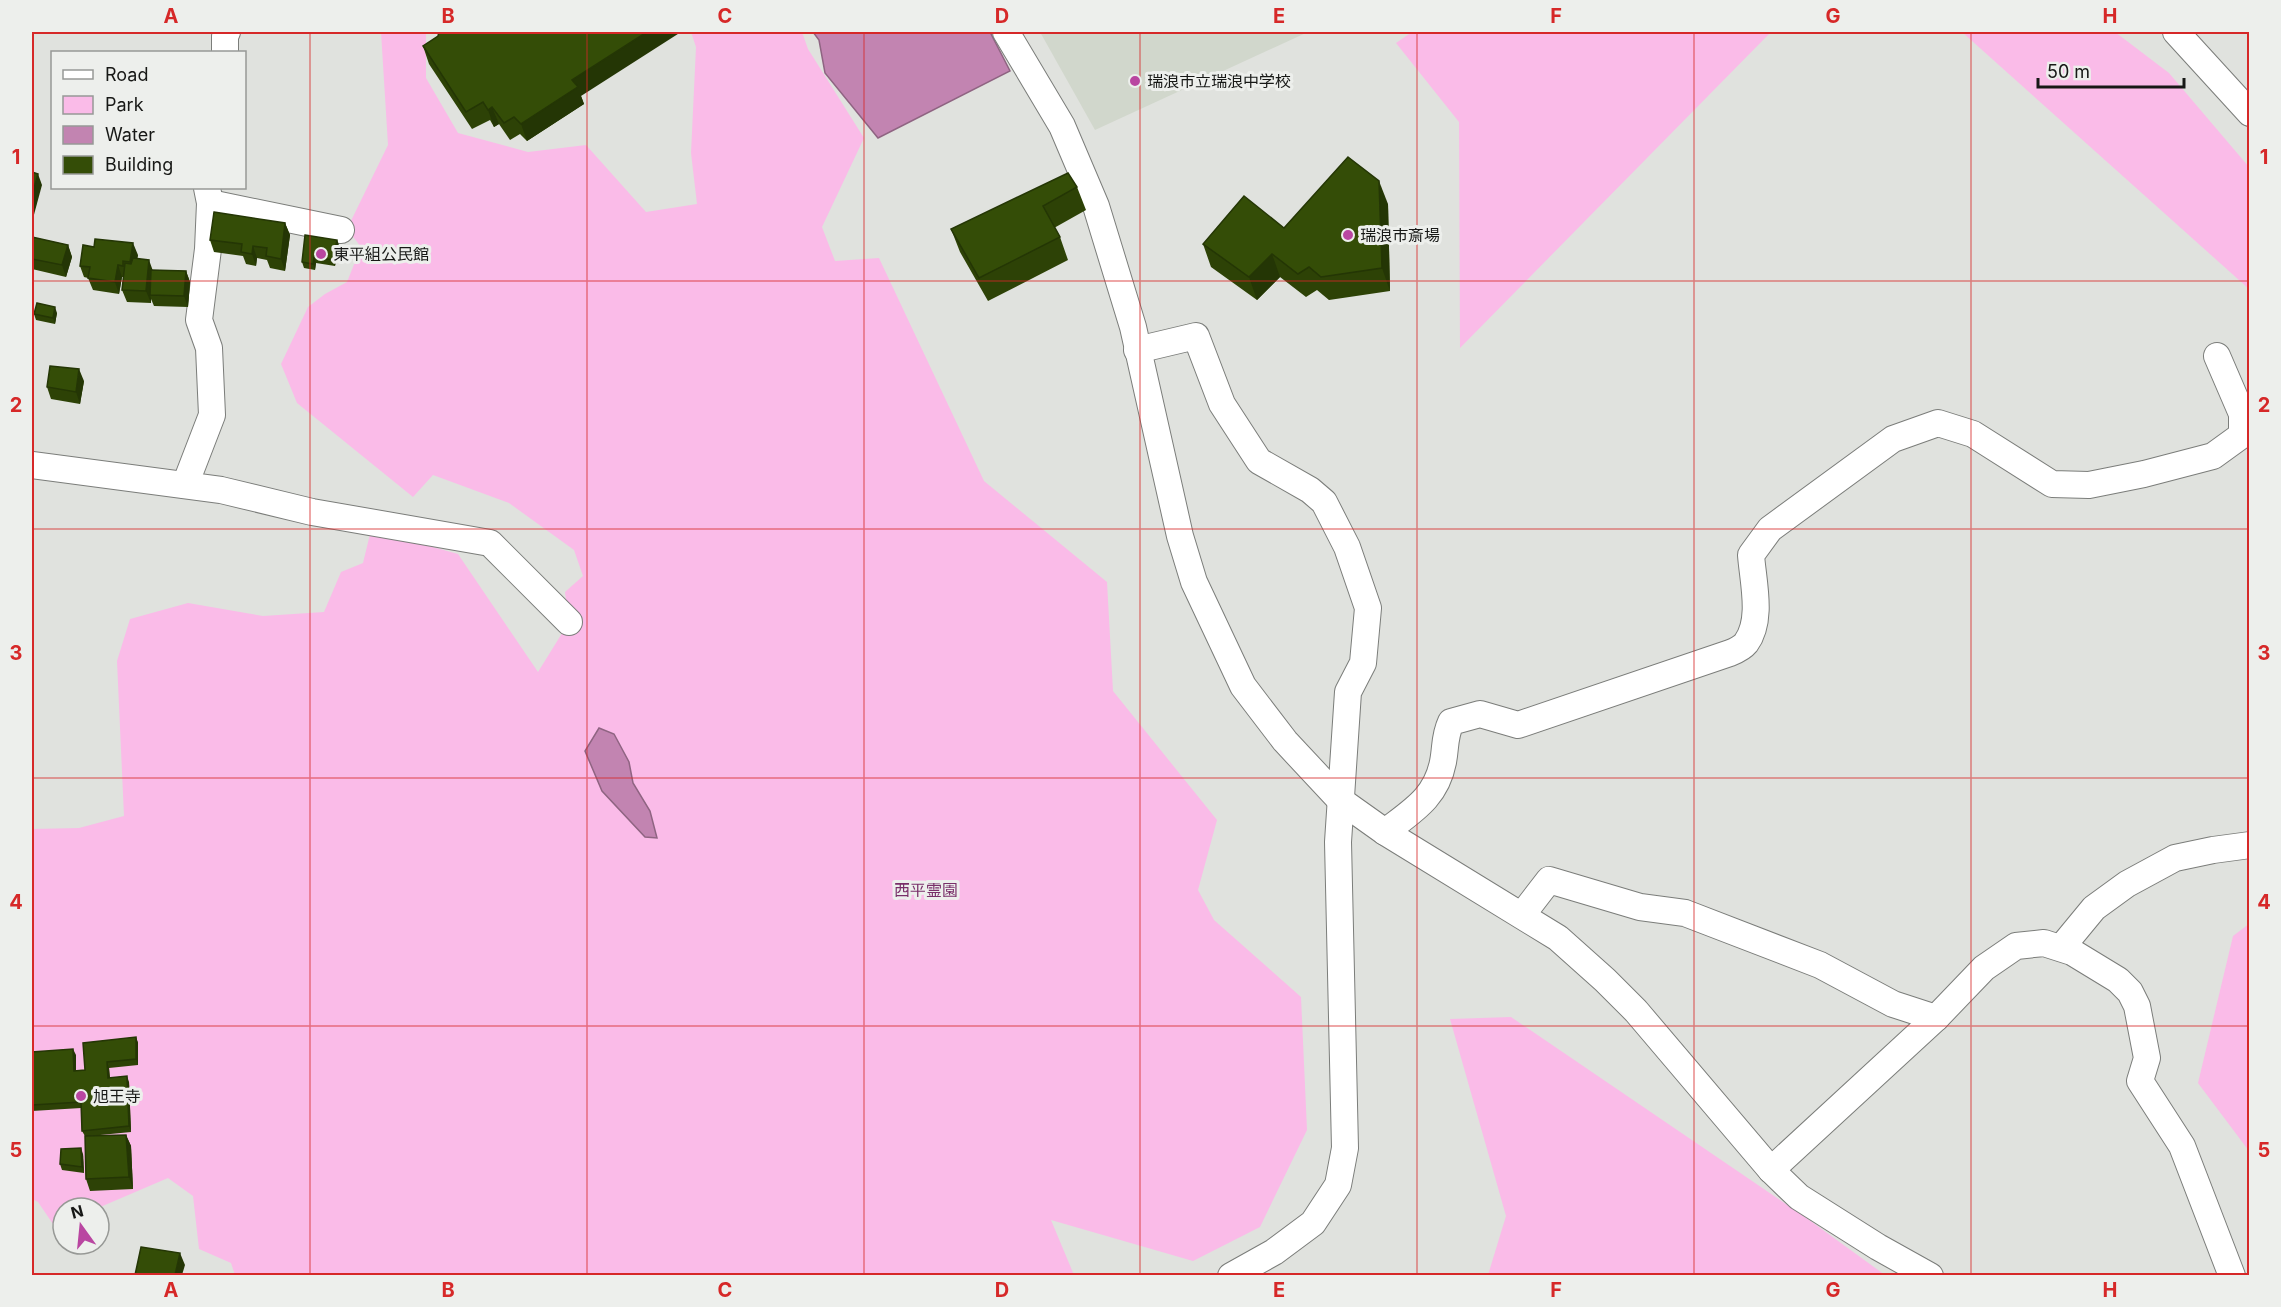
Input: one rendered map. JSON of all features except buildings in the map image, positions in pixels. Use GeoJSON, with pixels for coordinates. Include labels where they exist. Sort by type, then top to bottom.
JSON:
{"type":"FeatureCollection","features":[{"type":"Feature","properties":{"kind":"street"},"geometry":{"type":"LineString","coordinates":[[225,51],[227,32]]}},
{"type":"Feature","properties":{"kind":"street"},"geometry":{"type":"LineString","coordinates":[[1006,32],[1062,126],[1096,206],[1133,327],[1180,536],[1194,582],[1243,686],[1285,741],[1340,800],[1385,832],[1558,938],[1636,1011],[1771,1170],[1799,1197],[1878,1247],[1930,1275]]}},
{"type":"Feature","properties":{"kind":"street"},"geometry":{"type":"LineString","coordinates":[[2176,32],[2246,105]]}},
{"type":"Feature","properties":{"kind":"street"},"geometry":{"type":"LineString","coordinates":[[185,485],[212,415],[209,348],[200,320],[208,249],[208,195],[341,230]]}},
{"type":"Feature","properties":{"kind":"street"},"geometry":{"type":"LineString","coordinates":[[1137,350],[1196,336],[1222,404],[1259,461],[1310,490],[1324,502],[1347,547],[1368,608],[1362,663],[1348,692],[1340,800],[1338,842],[1345,1148],[1338,1185],[1312,1223],[1274,1252],[1231,1275]]}},
{"type":"Feature","properties":{"kind":"street"},"geometry":{"type":"LineString","coordinates":[[1385,832],[1425,801],[1437,783],[1443,762],[1445,735],[1451,722],[1480,714],[1518,725],[1730,653],[1745,645],[1753,628],[1755,612],[1751,555],[1770,529],[1893,439],[1938,423],[1973,434],[2052,484],[2089,485],[2144,474],[2213,456],[2242,435],[2242,414],[2217,356]]}},
{"type":"Feature","properties":{"kind":"street"},"geometry":{"type":"LineString","coordinates":[[32,465],[221,490],[312,512],[490,543],[569,622]]}},
{"type":"Feature","properties":{"kind":"street"},"geometry":{"type":"LineString","coordinates":[[2061,948],[2094,908],[2127,884],[2175,858],[2250,845]]}},
{"type":"Feature","properties":{"kind":"street"},"geometry":{"type":"LineString","coordinates":[[1522,915],[1549,880],[1640,907],[1686,913],[1820,966],[1893,1004],[1936,1018]]}},
{"type":"Feature","properties":{"kind":"street"},"geometry":{"type":"LineString","coordinates":[[1771,1170],[1936,1018],[1984,968],[2016,946],[2044,943],[2072,952],[2118,980],[2130,992],[2137,1006],[2147,1058],[2140,1081],[2182,1146],[2232,1275]]}},
{"type":"Feature","properties":{"kind":"shaded area","name":"瑞浪市立瑞浪中学校"},"geometry":{"type":"Polygon","coordinates":[[[1040,32],[1308,32],[1095,130],[1040,32]]]}},
{"type":"Feature","properties":{"kind":"green space","name":"西平霊園"},"geometry":{"type":"Polygon","coordinates":[[[381,32],[426,32],[426,78],[458,133],[528,152],[586,145],[646,212],[697,204],[691,153],[696,47],[691,32],[802,32],[808,49],[864,138],[822,227],[835,261],[879,258],[984,481],[1107,582],[1113,691],[1217,820],[1198,890],[1214,920],[1301,997],[1307,1130],[1260,1227],[1193,1261],[1051,1220],[1074,1275],[235,1275],[231,1263],[199,1249],[193,1196],[168,1178],[111,1202],[111,1196],[51,1196],[51,1221],[38,1202],[32,1199],[32,829],[79,828],[124,816],[117,661],[130,619],[188,603],[263,616],[324,612],[341,572],[363,563],[371,530],[458,554],[538,672],[569,622],[565,592],[583,576],[574,550],[509,503],[433,475],[413,497],[297,403],[281,364],[308,307],[347,282],[361,247],[347,229],[388,145],[381,32]]]}},
{"type":"Feature","properties":{"kind":"green space"},"geometry":{"type":"Polygon","coordinates":[[[1412,32],[1771,32],[1460,348],[1459,122],[1396,43],[1412,32]]]}},
{"type":"Feature","properties":{"kind":"green space"},"geometry":{"type":"Polygon","coordinates":[[[1962,32],[2115,32],[2169,73],[2249,167],[2249,289],[1962,32]]]}},
{"type":"Feature","properties":{"kind":"green space"},"geometry":{"type":"Polygon","coordinates":[[[2249,924],[2249,1151],[2198,1083],[2233,936],[2249,924]]]}},
{"type":"Feature","properties":{"kind":"green space"},"geometry":{"type":"Polygon","coordinates":[[[1511,1017],[1805,1217],[1885,1275],[1488,1275],[1506,1216],[1450,1019],[1511,1017]]]}},
{"type":"Feature","properties":{"kind":"water"},"geometry":{"type":"Polygon","coordinates":[[[813,32],[990,32],[1010,71],[878,138],[825,73],[819,40],[813,32]]]}},
{"type":"Feature","properties":{"kind":"water"},"geometry":{"type":"Polygon","coordinates":[[[599,728],[614,734],[629,762],[633,783],[650,811],[657,838],[645,837],[602,791],[585,751],[599,728]]]}},
{"type":"Feature","properties":{"kind":"place","name":"瑞浪市立瑞浪中学校"},"geometry":{"type":"Point","coordinates":[1135,81]}},
{"type":"Feature","properties":{"kind":"place","name":"瑞浪市斎場"},"geometry":{"type":"Point","coordinates":[1348,235]}},
{"type":"Feature","properties":{"kind":"place","name":"東平組公民館"},"geometry":{"type":"Point","coordinates":[321,254]}},
{"type":"Feature","properties":{"kind":"place","name":"旭王寺"},"geometry":{"type":"Point","coordinates":[81,1096]}}]}
